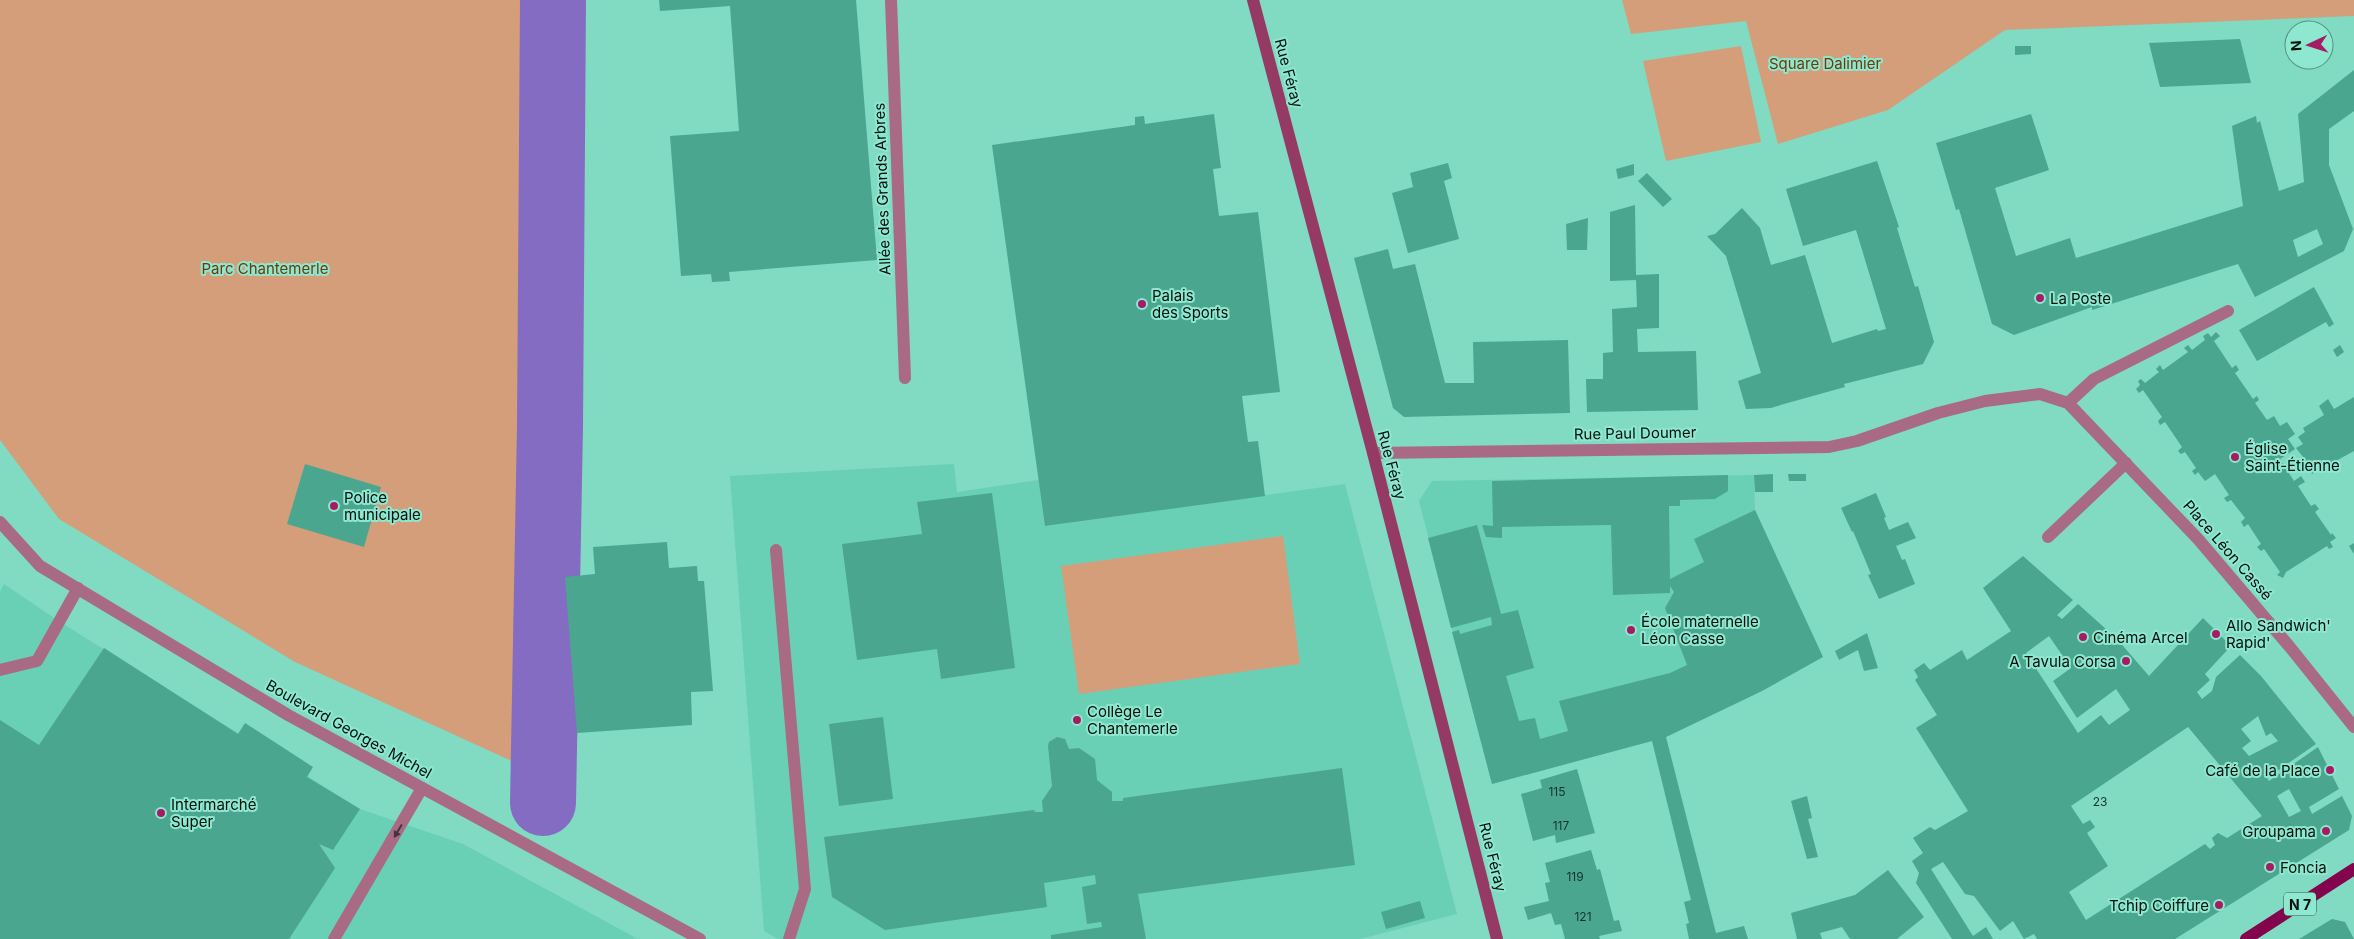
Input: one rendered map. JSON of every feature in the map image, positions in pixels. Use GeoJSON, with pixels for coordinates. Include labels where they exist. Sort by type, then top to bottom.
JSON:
{"type":"FeatureCollection","features":[{"type":"Feature","properties":{"kind":"main road","name":"Rue Féray"},"geometry":{"type":"LineString","coordinates":[[1253,0],[1373,453],[1497,939]]}},
{"type":"Feature","properties":{"kind":"main road","name":"N 7"},"geometry":{"type":"LineString","coordinates":[[2246,939],[2354,869]]}},
{"type":"Feature","properties":{"kind":"street","name":"Allée des Grands Arbres"},"geometry":{"type":"LineString","coordinates":[[891,0],[905,378]]}},
{"type":"Feature","properties":{"kind":"street"},"geometry":{"type":"LineString","coordinates":[[2068,403],[2094,379],[2228,311]]}},
{"type":"Feature","properties":{"kind":"street","name":"Place Léon Cassé"},"geometry":{"type":"LineString","coordinates":[[1894,429],[1938,413],[1985,401],[2040,394],[2068,403],[2198,538],[2354,727]]}},
{"type":"Feature","properties":{"kind":"street","name":"Rue Paul Doumer"},"geometry":{"type":"LineString","coordinates":[[1373,453],[1829,447],[1857,442],[1894,429]]}},
{"type":"Feature","properties":{"kind":"street"},"geometry":{"type":"LineString","coordinates":[[2048,537],[2126,463]]}},
{"type":"Feature","properties":{"kind":"street","name":"Boulevard Georges Michel"},"geometry":{"type":"LineString","coordinates":[[0,522],[40,566],[288,716],[700,939]]}},
{"type":"Feature","properties":{"kind":"street"},"geometry":{"type":"LineString","coordinates":[[776,550],[805,889],[789,939]]}},
{"type":"Feature","properties":{"kind":"street"},"geometry":{"type":"LineString","coordinates":[[0,670],[37,661],[78,588]]}},
{"type":"Feature","properties":{"kind":"street"},"geometry":{"type":"LineString","coordinates":[[334,939],[422,788]]}},
{"type":"Feature","properties":{"kind":"shaded area","name":"Collège Le Chantemerle"},"geometry":{"type":"Polygon","coordinates":[[[954,464],[957,492],[1039,480],[1046,526],[1345,484],[1457,914],[1360,939],[778,939],[764,931],[730,476],[954,464]]]}},
{"type":"Feature","properties":{"kind":"shaded area","name":"École maternelle Léon Casse"},"geometry":{"type":"Polygon","coordinates":[[[1754,475],[1755,510],[1823,657],[1762,691],[1666,737],[1492,784],[1419,501],[1432,481],[1754,475]]]}},
{"type":"Feature","properties":{"kind":"shaded area","name":"Intermarché Super"},"geometry":{"type":"Polygon","coordinates":[[[4,584],[60,622],[360,809],[463,844],[638,939],[0,939],[0,592],[4,584]]]}},
{"type":"Feature","properties":{"kind":"green space","name":"Parc Chantemerle"},"geometry":{"type":"Polygon","coordinates":[[[0,0],[529,0],[534,41],[525,767],[295,662],[59,519],[0,440],[0,0]]]}},
{"type":"Feature","properties":{"kind":"green space","name":"Square Dalimier"},"geometry":{"type":"Polygon","coordinates":[[[1622,0],[2354,0],[2354,16],[2005,30],[1888,110],[1778,144],[1746,21],[1631,34],[1622,0]]]}},
{"type":"Feature","properties":{"kind":"green space"},"geometry":{"type":"Polygon","coordinates":[[[1741,46],[1761,142],[1666,161],[1643,61],[1741,46]]]}},
{"type":"Feature","properties":{"kind":"green space"},"geometry":{"type":"Polygon","coordinates":[[[1283,536],[1300,664],[1079,694],[1061,566],[1283,536]]]}},
{"type":"Feature","properties":{"kind":"building"},"geometry":{"type":"Polygon","coordinates":[[[659,0],[856,0],[877,260],[729,272],[730,281],[712,282],[711,274],[681,276],[670,136],[739,131],[730,6],[660,11],[659,0]]]}},
{"type":"Feature","properties":{"kind":"building"},"geometry":{"type":"Polygon","coordinates":[[[2240,39],[2251,83],[2160,87],[2149,43],[2240,39]]]}},
{"type":"Feature","properties":{"kind":"building"},"geometry":{"type":"Polygon","coordinates":[[[2015,46],[2031,46],[2031,54],[2015,55],[2015,46]]]}},
{"type":"Feature","properties":{"kind":"building"},"geometry":{"type":"Polygon","coordinates":[[[2354,70],[2354,111],[2329,129],[2329,165],[2353,229],[2344,251],[2255,297],[2238,264],[2092,310],[2092,307],[2014,335],[1992,324],[1959,209],[1956,210],[1936,143],[2031,114],[2049,170],[1995,188],[2016,256],[2070,238],[2076,258],[2243,206],[2232,126],[2256,116],[2257,123],[2260,121],[2279,191],[2304,182],[2298,114],[2354,70]],[[2317,229],[2293,240],[2298,257],[2323,244],[2317,229]]]}},
{"type":"Feature","properties":{"kind":"building","name":"Palais des Sports"},"geometry":{"type":"Polygon","coordinates":[[[1214,114],[1221,168],[1213,169],[1219,216],[1258,212],[1280,392],[1242,396],[1248,442],[1258,441],[1265,496],[1045,526],[992,145],[1135,125],[1135,117],[1144,116],[1145,124],[1214,114]]]}},
{"type":"Feature","properties":{"kind":"building"},"geometry":{"type":"Polygon","coordinates":[[[1877,161],[1899,227],[1897,228],[1915,287],[1918,286],[1934,342],[1923,364],[1844,384],[1845,387],[1771,408],[1746,409],[1738,381],[1761,373],[1726,256],[1707,236],[1715,234],[1742,208],[1760,228],[1771,265],[1805,255],[1832,343],[1877,329],[1878,331],[1886,329],[1856,230],[1803,246],[1786,189],[1877,161]]]}},
{"type":"Feature","properties":{"kind":"building"},"geometry":{"type":"Polygon","coordinates":[[[1448,163],[1452,178],[1444,181],[1459,239],[1408,253],[1392,193],[1413,187],[1410,173],[1448,163]]]}},
{"type":"Feature","properties":{"kind":"building"},"geometry":{"type":"Polygon","coordinates":[[[1634,164],[1634,175],[1618,179],[1616,169],[1634,164]]]}},
{"type":"Feature","properties":{"kind":"building"},"geometry":{"type":"Polygon","coordinates":[[[1647,173],[1672,199],[1663,207],[1638,181],[1647,173]]]}},
{"type":"Feature","properties":{"kind":"building"},"geometry":{"type":"Polygon","coordinates":[[[1635,205],[1636,275],[1659,274],[1659,328],[1637,329],[1638,352],[1696,351],[1698,410],[1587,412],[1586,379],[1603,379],[1603,353],[1613,352],[1612,309],[1637,307],[1636,280],[1610,281],[1610,212],[1635,205]]]}},
{"type":"Feature","properties":{"kind":"building"},"geometry":{"type":"Polygon","coordinates":[[[1588,218],[1587,250],[1567,250],[1566,224],[1588,218]]]}},
{"type":"Feature","properties":{"kind":"building"},"geometry":{"type":"Polygon","coordinates":[[[1388,249],[1393,269],[1415,264],[1445,383],[1474,383],[1473,342],[1568,340],[1570,413],[1404,417],[1393,408],[1354,258],[1388,249]]]}},
{"type":"Feature","properties":{"kind":"building"},"geometry":{"type":"Polygon","coordinates":[[[2314,287],[2334,324],[2329,327],[2326,322],[2257,361],[2239,330],[2314,287]]]}},
{"type":"Feature","properties":{"kind":"building","name":"Église Saint-Étienne"},"geometry":{"type":"Polygon","coordinates":[[[2216,332],[2220,336],[2214,341],[2232,368],[2236,365],[2239,370],[2235,373],[2253,399],[2257,396],[2259,400],[2255,403],[2267,420],[2274,416],[2280,426],[2287,422],[2295,434],[2288,439],[2295,449],[2280,459],[2294,481],[2301,476],[2305,482],[2298,486],[2311,506],[2315,504],[2319,509],[2315,512],[2331,535],[2332,533],[2336,538],[2330,542],[2333,547],[2329,549],[2327,546],[2286,572],[2283,578],[2277,575],[2280,572],[2264,549],[2261,551],[2257,547],[2261,544],[2248,524],[2244,527],[2241,522],[2245,518],[2231,500],[2227,502],[2224,498],[2229,495],[2215,474],[2205,481],[2198,472],[2195,475],[2192,471],[2196,468],[2185,452],[2181,454],[2178,451],[2182,447],[2165,422],[2160,425],[2158,421],[2162,417],[2143,390],[2139,393],[2136,389],[2140,385],[2138,381],[2141,379],[2145,383],[2159,372],[2156,369],[2160,365],[2163,370],[2188,352],[2184,348],[2188,345],[2192,350],[2205,340],[2203,336],[2208,333],[2211,337],[2216,332]]]}},
{"type":"Feature","properties":{"kind":"building"},"geometry":{"type":"Polygon","coordinates":[[[2340,345],[2344,352],[2337,357],[2333,350],[2340,345]]]}},
{"type":"Feature","properties":{"kind":"building"},"geometry":{"type":"Polygon","coordinates":[[[2354,397],[2354,451],[2312,474],[2307,462],[2296,448],[2303,444],[2298,437],[2305,432],[2303,428],[2324,415],[2319,406],[2328,399],[2334,409],[2354,397]]]}},
{"type":"Feature","properties":{"kind":"building","name":"Police municipale"},"geometry":{"type":"Polygon","coordinates":[[[305,464],[381,487],[364,547],[287,524],[305,464]]]}},
{"type":"Feature","properties":{"kind":"building"},"geometry":{"type":"Polygon","coordinates":[[[1773,474],[1773,492],[1755,492],[1754,475],[1773,474]]]}},
{"type":"Feature","properties":{"kind":"building"},"geometry":{"type":"Polygon","coordinates":[[[1788,474],[1806,474],[1806,481],[1789,481],[1788,474]]]}},
{"type":"Feature","properties":{"kind":"building","name":"École maternelle Léon Casse"},"geometry":{"type":"Polygon","coordinates":[[[1728,475],[1728,491],[1715,499],[1680,500],[1680,506],[1669,506],[1670,579],[1704,562],[1694,539],[1755,510],[1823,657],[1762,691],[1666,737],[1716,933],[1744,926],[1748,939],[1689,939],[1686,924],[1689,923],[1684,902],[1691,900],[1652,741],[1492,784],[1452,632],[1459,630],[1460,634],[1492,625],[1491,617],[1451,628],[1428,538],[1477,525],[1501,614],[1518,610],[1534,668],[1506,676],[1519,721],[1535,718],[1540,739],[1568,731],[1559,701],[1670,673],[1687,665],[1665,608],[1674,592],[1670,586],[1670,593],[1613,595],[1611,525],[1502,527],[1502,538],[1486,537],[1482,525],[1493,526],[1492,481],[1728,475]]]}},
{"type":"Feature","properties":{"kind":"building"},"geometry":{"type":"Polygon","coordinates":[[[992,493],[1015,668],[941,679],[937,649],[857,660],[842,544],[922,534],[917,502],[992,493]]]}},
{"type":"Feature","properties":{"kind":"building"},"geometry":{"type":"Polygon","coordinates":[[[1876,493],[1889,530],[1908,522],[1916,538],[1896,546],[1902,560],[1905,559],[1915,584],[1879,599],[1868,575],[1871,574],[1841,508],[1876,493]]]}},
{"type":"Feature","properties":{"kind":"building"},"geometry":{"type":"Polygon","coordinates":[[[667,542],[669,568],[697,566],[698,581],[704,581],[713,691],[691,692],[692,725],[577,733],[565,577],[595,574],[593,547],[667,542]]]}},
{"type":"Feature","properties":{"kind":"building"},"geometry":{"type":"Polygon","coordinates":[[[2354,543],[2354,554],[2349,546],[2354,543]]]}},
{"type":"Feature","properties":{"kind":"building"},"geometry":{"type":"Polygon","coordinates":[[[2023,556],[2073,600],[2057,615],[2062,619],[2078,604],[2117,639],[2149,676],[2203,618],[2231,646],[2205,674],[2210,680],[2197,692],[2202,699],[2212,691],[2216,677],[2240,655],[2261,676],[2316,744],[2267,778],[2269,781],[2318,747],[2339,789],[2309,807],[2312,814],[2342,796],[2352,816],[2349,830],[2175,939],[2037,939],[2034,934],[2024,939],[2013,921],[2000,931],[1974,896],[1965,894],[1943,862],[1931,869],[1973,936],[1986,927],[1993,939],[1952,939],[1916,883],[1919,873],[1912,861],[1923,853],[1913,838],[1930,827],[1935,830],[1968,811],[1916,728],[1937,715],[1915,680],[1918,677],[1914,670],[1924,663],[1930,670],[1962,650],[1967,660],[2011,631],[1983,588],[2023,556]],[[2049,636],[2026,653],[2078,733],[2101,715],[2109,725],[2130,710],[2116,689],[2077,718],[2053,681],[2071,668],[2049,636]],[[2258,716],[2241,729],[2251,741],[2242,748],[2249,756],[2278,741],[2271,733],[2266,736],[2258,716]],[[2188,727],[2071,806],[2083,824],[2090,820],[2095,827],[2087,833],[2108,866],[2069,892],[2086,920],[2205,844],[2210,849],[2215,845],[2212,838],[2218,833],[2227,838],[2262,816],[2188,727]],[[2289,789],[2277,796],[2289,817],[2301,811],[2289,789]]]}},
{"type":"Feature","properties":{"kind":"building"},"geometry":{"type":"Polygon","coordinates":[[[1867,633],[1878,668],[1864,671],[1858,650],[1839,660],[1835,651],[1867,633]]]}},
{"type":"Feature","properties":{"kind":"building","name":"Intermarché Super"},"geometry":{"type":"Polygon","coordinates":[[[104,648],[238,734],[245,723],[313,767],[307,777],[360,809],[333,850],[319,844],[335,868],[289,939],[0,939],[0,720],[39,745],[104,648]]]}},
{"type":"Feature","properties":{"kind":"building"},"geometry":{"type":"Polygon","coordinates":[[[883,717],[893,799],[839,806],[829,724],[883,717]]]}},
{"type":"Feature","properties":{"kind":"building"},"geometry":{"type":"Polygon","coordinates":[[[1057,737],[1065,739],[1069,749],[1079,748],[1095,759],[1097,780],[1112,792],[1112,801],[1123,801],[1123,798],[1342,768],[1355,865],[1138,894],[1146,939],[1051,939],[1051,935],[1102,927],[1101,922],[1087,924],[1082,887],[1096,884],[1095,875],[1044,883],[1047,907],[885,930],[832,897],[824,837],[1034,810],[1035,812],[1043,812],[1042,801],[1052,786],[1048,746],[1049,742],[1057,737]]]}},
{"type":"Feature","properties":{"kind":"building"},"geometry":{"type":"Polygon","coordinates":[[[1577,769],[1595,833],[1556,843],[1555,835],[1533,841],[1521,794],[1542,788],[1540,780],[1577,769]]]}},
{"type":"Feature","properties":{"kind":"building"},"geometry":{"type":"Polygon","coordinates":[[[1807,796],[1812,818],[1808,819],[1818,857],[1807,859],[1791,801],[1807,796]]]}},
{"type":"Feature","properties":{"kind":"building"},"geometry":{"type":"Polygon","coordinates":[[[1591,850],[1597,870],[1600,869],[1614,921],[1619,920],[1622,931],[1599,936],[1600,939],[1565,939],[1561,924],[1555,925],[1551,913],[1528,920],[1524,907],[1549,901],[1545,883],[1550,882],[1545,863],[1591,850]]]}},
{"type":"Feature","properties":{"kind":"building"},"geometry":{"type":"Polygon","coordinates":[[[1888,870],[1924,917],[1897,939],[1850,939],[1842,927],[1820,933],[1822,939],[1797,939],[1791,913],[1855,895],[1888,870]]]}},
{"type":"Feature","properties":{"kind":"building"},"geometry":{"type":"Polygon","coordinates":[[[1420,901],[1425,918],[1386,929],[1381,912],[1420,901]]]}},
{"type":"Feature","properties":{"kind":"building"},"geometry":{"type":"Polygon","coordinates":[[[2332,919],[2345,922],[2354,939],[2299,939],[2332,919]]]}},
{"type":"Feature","properties":{"kind":"waterway"},"geometry":{"type":"LineString","coordinates":[[543,803],[550,426],[553,0]]}},
{"type":"Feature","properties":{"kind":"place","name":"La Poste"},"geometry":{"type":"Point","coordinates":[2040,298]}},
{"type":"Feature","properties":{"kind":"place","name":"Palais des Sports"},"geometry":{"type":"Point","coordinates":[1142,304]}},
{"type":"Feature","properties":{"kind":"place","name":"Église Saint-Étienne"},"geometry":{"type":"Point","coordinates":[2235,457]}},
{"type":"Feature","properties":{"kind":"place","name":"Police municipale"},"geometry":{"type":"Point","coordinates":[334,506]}},
{"type":"Feature","properties":{"kind":"place","name":"École maternelle Léon Casse"},"geometry":{"type":"Point","coordinates":[1631,630]}},
{"type":"Feature","properties":{"kind":"place","name":"Allo Sandwich' Rapid'"},"geometry":{"type":"Point","coordinates":[2216,634]}},
{"type":"Feature","properties":{"kind":"place","name":"Cinéma Arcel"},"geometry":{"type":"Point","coordinates":[2083,637]}},
{"type":"Feature","properties":{"kind":"place","name":"A Tavula Corsa"},"geometry":{"type":"Point","coordinates":[2126,661]}},
{"type":"Feature","properties":{"kind":"place","name":"Collège Le Chantemerle"},"geometry":{"type":"Point","coordinates":[1077,720]}},
{"type":"Feature","properties":{"kind":"place","name":"Café de la Place"},"geometry":{"type":"Point","coordinates":[2330,770]}},
{"type":"Feature","properties":{"kind":"place","name":"Intermarché Super"},"geometry":{"type":"Point","coordinates":[161,813]}},
{"type":"Feature","properties":{"kind":"place","name":"Groupama"},"geometry":{"type":"Point","coordinates":[2326,831]}},
{"type":"Feature","properties":{"kind":"place","name":"Foncia"},"geometry":{"type":"Point","coordinates":[2270,867]}},
{"type":"Feature","properties":{"kind":"place","name":"Tchip Coiffure"},"geometry":{"type":"Point","coordinates":[2219,905]}}]}
